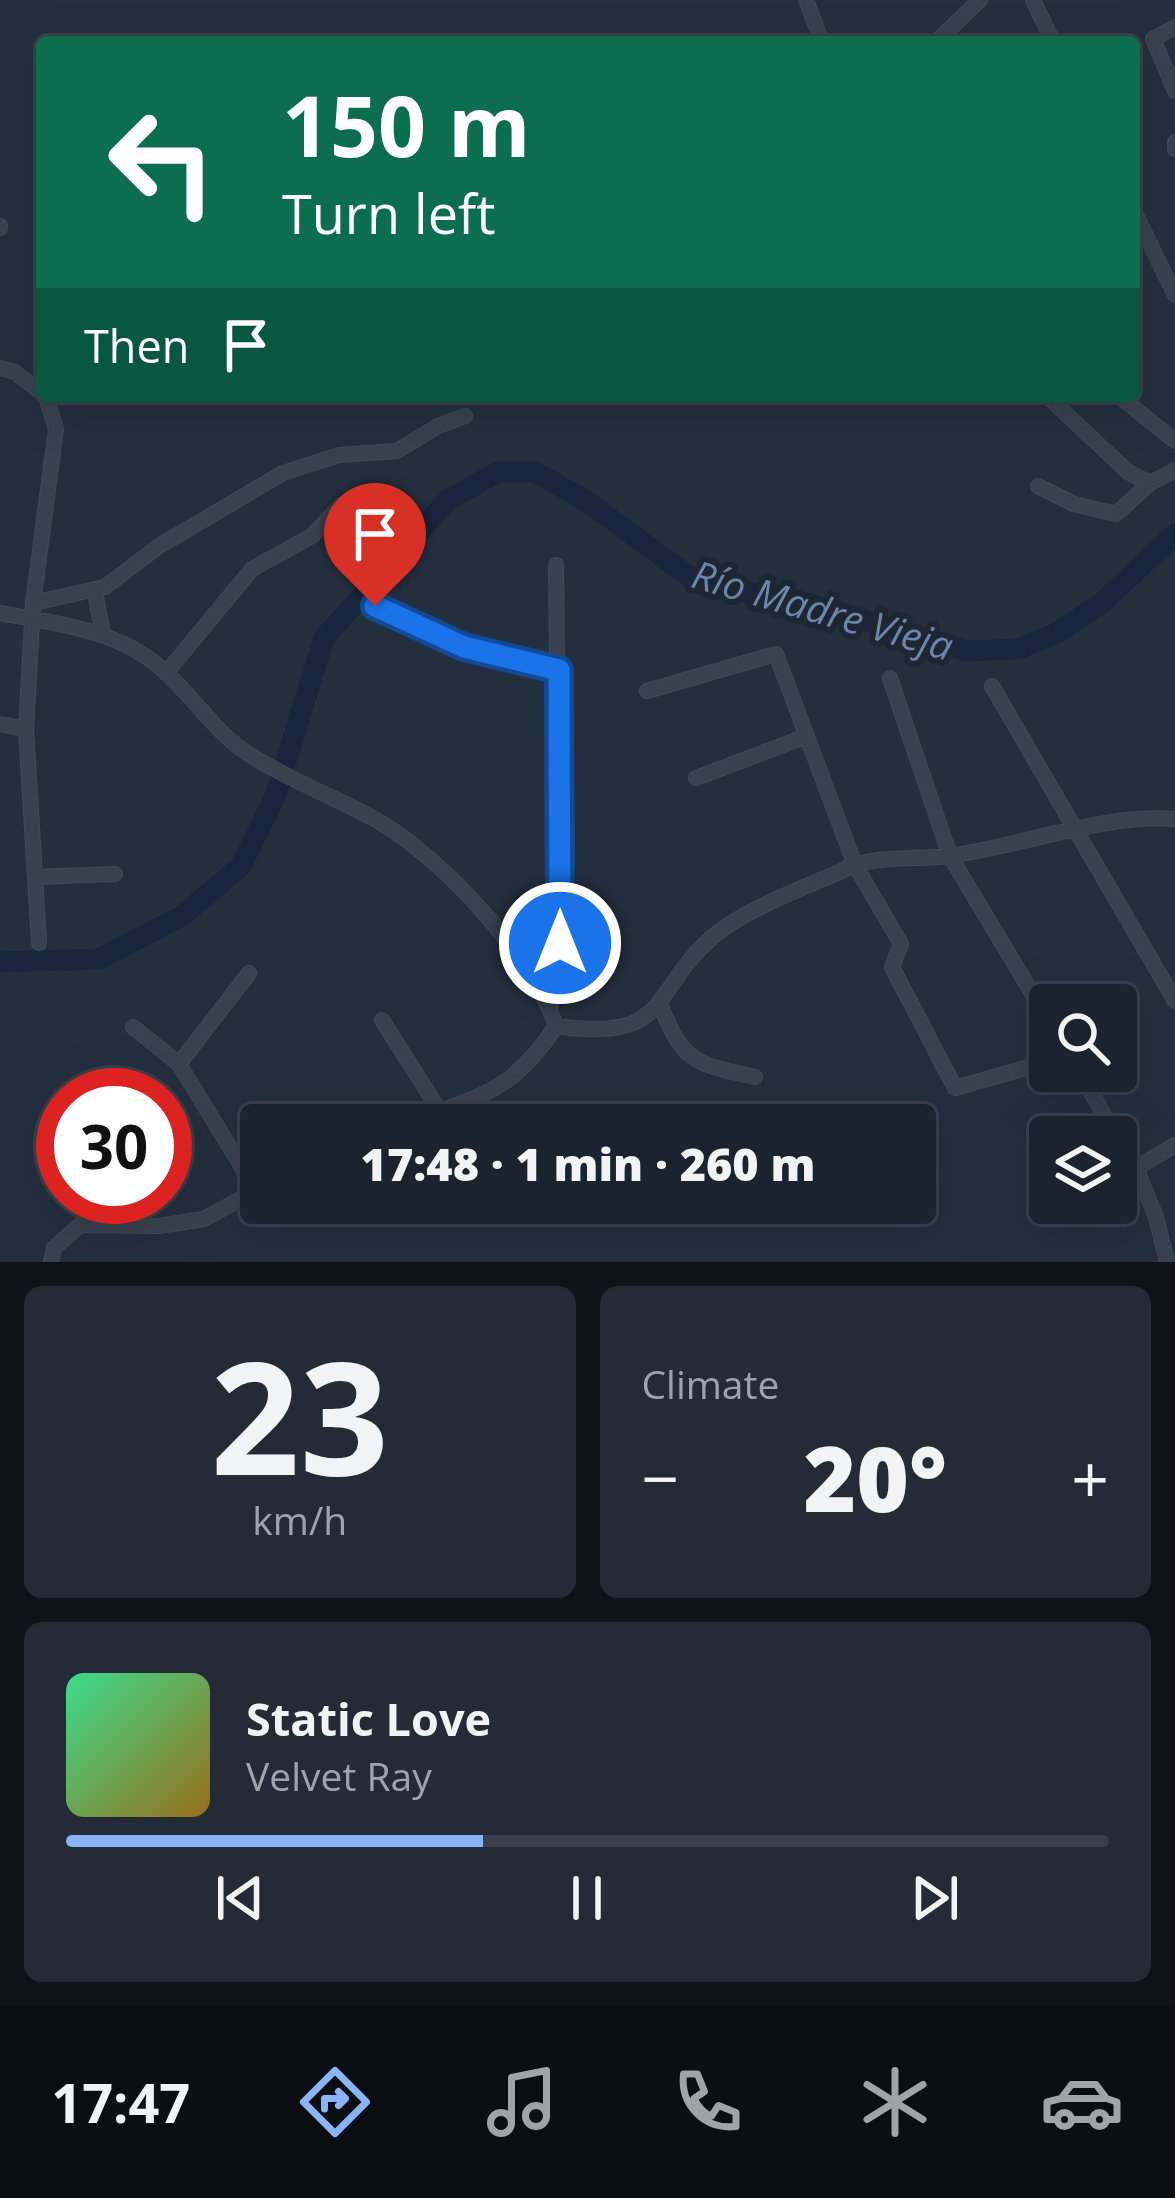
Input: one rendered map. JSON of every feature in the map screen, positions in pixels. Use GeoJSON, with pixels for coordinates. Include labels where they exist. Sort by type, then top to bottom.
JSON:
{"type":"FeatureCollection","features":[{"type":"Feature","properties":{"kind":"street"},"geometry":{"type":"LineString","coordinates":[[806,0],[821,36]]}},
{"type":"Feature","properties":{"kind":"street"},"geometry":{"type":"LineString","coordinates":[[942,36],[980,0]]}},
{"type":"Feature","properties":{"kind":"street"},"geometry":{"type":"LineString","coordinates":[[1033,0],[1050,36]]}},
{"type":"Feature","properties":{"kind":"street"},"geometry":{"type":"LineString","coordinates":[[1175,27],[1153,39],[1175,91]]}},
{"type":"Feature","properties":{"kind":"street"},"geometry":{"type":"LineString","coordinates":[[1140,224],[1175,296]]}},
{"type":"Feature","properties":{"kind":"street"},"geometry":{"type":"LineString","coordinates":[[0,368],[15,372],[36,388]]}},
{"type":"Feature","properties":{"kind":"street"},"geometry":{"type":"LineString","coordinates":[[39,943],[26,729],[33,611],[56,429],[47,402]]}},
{"type":"Feature","properties":{"kind":"street"},"geometry":{"type":"LineString","coordinates":[[1053,402],[1128,472],[1150,483]]}},
{"type":"Feature","properties":{"kind":"street"},"geometry":{"type":"LineString","coordinates":[[1127,402],[1175,441]]}},
{"type":"Feature","properties":{"kind":"street"},"geometry":{"type":"LineString","coordinates":[[0,613],[33,611],[95,592],[159,547],[283,473],[339,455],[397,451],[438,426],[466,416]]}},
{"type":"Feature","properties":{"kind":"street"},"geometry":{"type":"LineString","coordinates":[[1038,486],[1116,514],[1150,483],[1175,470]]}},
{"type":"Feature","properties":{"kind":"street"},"geometry":{"type":"LineString","coordinates":[[166,673],[252,568],[312,536],[341,506]]}},
{"type":"Feature","properties":{"kind":"street"},"geometry":{"type":"LineString","coordinates":[[550,1009],[560,943],[556,565]]}},
{"type":"Feature","properties":{"kind":"street"},"geometry":{"type":"LineString","coordinates":[[95,592],[103,635]]}},
{"type":"Feature","properties":{"kind":"street"},"geometry":{"type":"LineString","coordinates":[[375,606],[464,647],[559,670]]}},
{"type":"Feature","properties":{"kind":"street"},"geometry":{"type":"LineString","coordinates":[[33,611],[103,635],[166,673],[244,751],[381,823],[435,863],[499,933],[550,1009],[556,1026]]}},
{"type":"Feature","properties":{"kind":"street"},"geometry":{"type":"LineString","coordinates":[[647,691],[776,654],[855,865],[901,944],[892,967],[955,1088],[1029,1067]]}},
{"type":"Feature","properties":{"kind":"street"},"geometry":{"type":"LineString","coordinates":[[890,678],[950,856],[1029,988]]}},
{"type":"Feature","properties":{"kind":"street"},"geometry":{"type":"LineString","coordinates":[[992,686],[1175,1001]]}},
{"type":"Feature","properties":{"kind":"street"},"geometry":{"type":"LineString","coordinates":[[0,724],[26,729]]}},
{"type":"Feature","properties":{"kind":"street"},"geometry":{"type":"LineString","coordinates":[[696,778],[807,736]]}},
{"type":"Feature","properties":{"kind":"street"},"geometry":{"type":"LineString","coordinates":[[556,1026],[591,1031],[626,1027],[661,1006],[694,956],[721,930],[855,865],[950,856],[1175,819]]}},
{"type":"Feature","properties":{"kind":"street"},"geometry":{"type":"LineString","coordinates":[[35,877],[116,874]]}},
{"type":"Feature","properties":{"kind":"street"},"geometry":{"type":"LineString","coordinates":[[179,1064],[249,973]]}},
{"type":"Feature","properties":{"kind":"street"},"geometry":{"type":"LineString","coordinates":[[661,1006],[676,1045],[690,1058],[755,1077]]}},
{"type":"Feature","properties":{"kind":"street"},"geometry":{"type":"LineString","coordinates":[[382,1020],[436,1104]]}},
{"type":"Feature","properties":{"kind":"street"},"geometry":{"type":"LineString","coordinates":[[459,1104],[498,1090],[530,1065],[556,1026]]}},
{"type":"Feature","properties":{"kind":"street"},"geometry":{"type":"LineString","coordinates":[[133,1027],[179,1064],[240,1159]]}},
{"type":"Feature","properties":{"kind":"street"},"geometry":{"type":"LineString","coordinates":[[1137,1167],[1175,1144]]}},
{"type":"Feature","properties":{"kind":"street"},"geometry":{"type":"LineString","coordinates":[[1137,1170],[1167,1262]]}},
{"type":"Feature","properties":{"kind":"street"},"geometry":{"type":"LineString","coordinates":[[51,1262],[65,1234],[80,1225],[204,1219],[240,1199]]}},
{"type":"Feature","properties":{"kind":"waterway","name":"Río Madre Vieja"},"geometry":{"type":"LineString","coordinates":[[0,962],[99,959],[182,916],[241,866],[275,797],[324,638],[448,500],[498,472],[535,472],[585,500],[698,583],[811,604],[966,651],[1018,649],[1057,633],[1102,603],[1175,534]]}},
{"type":"Feature","properties":{"kind":"route"},"geometry":{"type":"LineString","coordinates":[[375,606],[464,647],[559,670],[560,943]]}}]}
